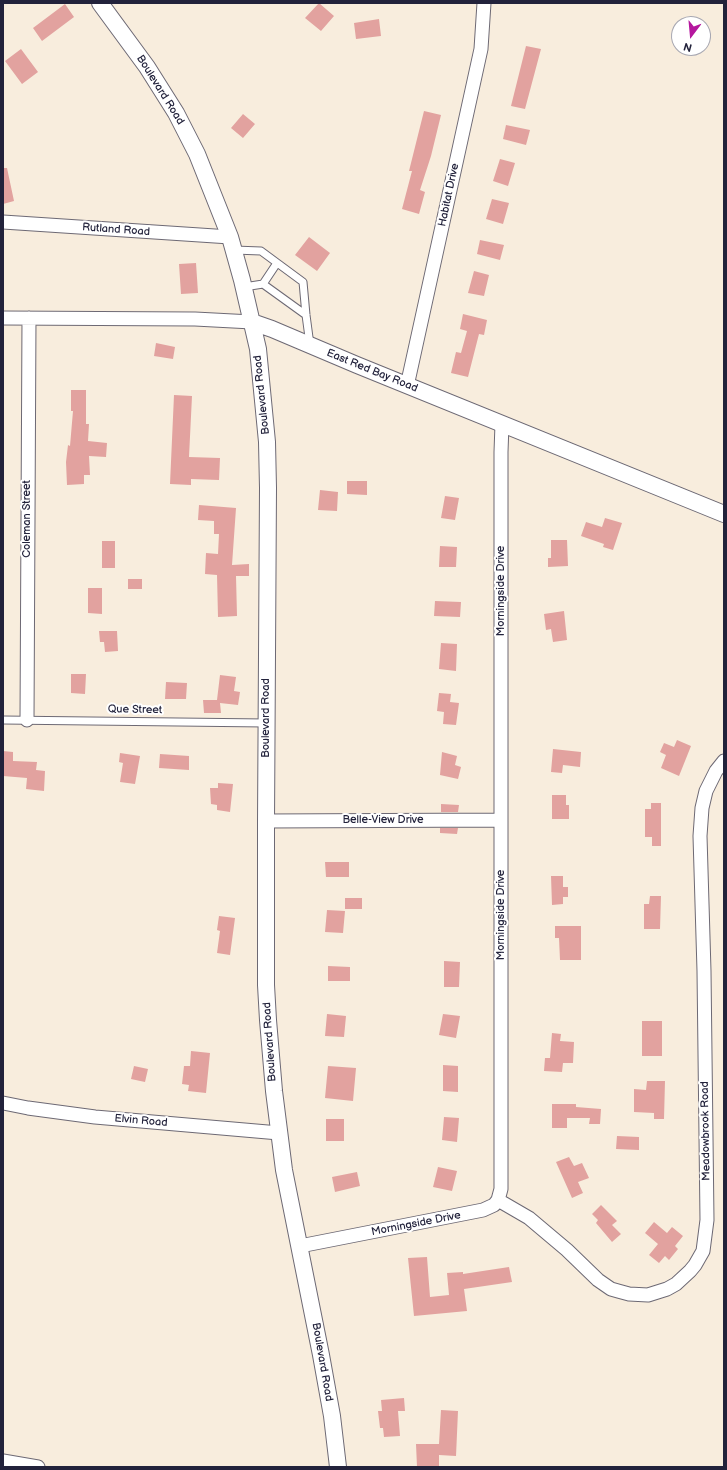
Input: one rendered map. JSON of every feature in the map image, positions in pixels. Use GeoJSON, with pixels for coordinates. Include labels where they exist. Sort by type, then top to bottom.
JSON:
{"type":"FeatureCollection","features":[{"type":"Feature","properties":{"kind":"street","name":"Boulevard Road"},"geometry":{"type":"LineString","coordinates":[[100,3],[147,67],[176,113],[197,154],[232,244],[244,287],[258,349],[267,442],[268,488],[266,985],[272,1076],[284,1170],[323,1362],[332,1416],[338,1467]]}},
{"type":"Feature","properties":{"kind":"street","name":"Habitat Drive"},"geometry":{"type":"LineString","coordinates":[[407,386],[481,49],[484,3]]}},
{"type":"Feature","properties":{"kind":"street","name":"Rutland Road"},"geometry":{"type":"LineString","coordinates":[[3,222],[232,244]]}},
{"type":"Feature","properties":{"kind":"street","name":"East Red Bay Road"},"geometry":{"type":"LineString","coordinates":[[3,318],[196,319],[252,322],[724,514]]}},
{"type":"Feature","properties":{"kind":"street","name":"Coleman Street"},"geometry":{"type":"LineString","coordinates":[[27,720],[29,318]]}},
{"type":"Feature","properties":{"kind":"street","name":"Morningside Drive"},"geometry":{"type":"LineString","coordinates":[[300,1246],[483,1210],[494,1205],[498,1200],[501,1189],[502,424]]}},
{"type":"Feature","properties":{"kind":"street","name":"Meadowbrook Road"},"geometry":{"type":"LineString","coordinates":[[498,1200],[529,1218],[567,1250],[598,1280],[618,1292],[634,1295],[648,1295],[668,1289],[690,1271],[703,1251],[707,1220],[704,971],[700,836],[702,808],[706,791],[716,771],[724,761]]}},
{"type":"Feature","properties":{"kind":"street","name":"Belle-View Drive"},"geometry":{"type":"LineString","coordinates":[[266,821],[501,820]]}},
{"type":"Feature","properties":{"kind":"street","name":"Elvin Road"},"geometry":{"type":"LineString","coordinates":[[3,1103],[95,1117],[279,1133]]}},
{"type":"Feature","properties":{"kind":"street"},"geometry":{"type":"LineString","coordinates":[[3,1460],[38,1467]]}},
{"type":"Feature","properties":{"kind":"lane"},"geometry":{"type":"LineString","coordinates":[[232,244],[261,252],[303,282],[310,346]]}},
{"type":"Feature","properties":{"kind":"lane"},"geometry":{"type":"LineString","coordinates":[[263,284],[277,263]]}},
{"type":"Feature","properties":{"kind":"lane"},"geometry":{"type":"LineString","coordinates":[[244,287],[263,284],[306,315]]}},
{"type":"Feature","properties":{"kind":"lane","name":"Que Street"},"geometry":{"type":"LineString","coordinates":[[3,720],[266,723]]}},
{"type":"Feature","properties":{"kind":"building"},"geometry":{"type":"Polygon","coordinates":[[[319,3],[334,16],[321,31],[305,18],[319,3]]]}},
{"type":"Feature","properties":{"kind":"building"},"geometry":{"type":"Polygon","coordinates":[[[65,4],[74,17],[42,41],[33,28],[65,4]]]}},
{"type":"Feature","properties":{"kind":"building"},"geometry":{"type":"Polygon","coordinates":[[[379,19],[381,36],[356,39],[354,23],[379,19]]]}},
{"type":"Feature","properties":{"kind":"building"},"geometry":{"type":"Polygon","coordinates":[[[526,46],[541,49],[525,109],[511,106],[526,46]]]}},
{"type":"Feature","properties":{"kind":"building"},"geometry":{"type":"Polygon","coordinates":[[[21,49],[38,72],[22,84],[5,61],[21,49]]]}},
{"type":"Feature","properties":{"kind":"building"},"geometry":{"type":"Polygon","coordinates":[[[424,111],[441,115],[431,156],[420,190],[425,192],[419,214],[402,209],[412,171],[409,171],[424,111]]]}},
{"type":"Feature","properties":{"kind":"building"},"geometry":{"type":"Polygon","coordinates":[[[243,114],[255,124],[243,138],[231,128],[243,114]]]}},
{"type":"Feature","properties":{"kind":"building"},"geometry":{"type":"Polygon","coordinates":[[[506,125],[530,130],[526,145],[503,139],[506,125]]]}},
{"type":"Feature","properties":{"kind":"building"},"geometry":{"type":"Polygon","coordinates":[[[500,159],[515,163],[508,186],[493,181],[500,159]]]}},
{"type":"Feature","properties":{"kind":"building"},"geometry":{"type":"Polygon","coordinates":[[[3,168],[7,168],[14,201],[3,204],[3,168]]]}},
{"type":"Feature","properties":{"kind":"building"},"geometry":{"type":"Polygon","coordinates":[[[492,199],[509,203],[503,224],[486,219],[492,199]]]}},
{"type":"Feature","properties":{"kind":"building"},"geometry":{"type":"Polygon","coordinates":[[[309,237],[330,253],[317,271],[295,255],[309,237]]]}},
{"type":"Feature","properties":{"kind":"building"},"geometry":{"type":"Polygon","coordinates":[[[480,240],[504,245],[500,260],[477,254],[480,240]]]}},
{"type":"Feature","properties":{"kind":"building"},"geometry":{"type":"Polygon","coordinates":[[[196,263],[198,293],[181,294],[179,264],[196,263]]]}},
{"type":"Feature","properties":{"kind":"building"},"geometry":{"type":"Polygon","coordinates":[[[474,271],[489,275],[484,296],[468,293],[474,271]]]}},
{"type":"Feature","properties":{"kind":"building"},"geometry":{"type":"Polygon","coordinates":[[[463,314],[487,320],[484,335],[479,334],[468,377],[451,373],[456,352],[461,353],[467,331],[460,329],[463,314]]]}},
{"type":"Feature","properties":{"kind":"building"},"geometry":{"type":"Polygon","coordinates":[[[156,343],[175,347],[173,359],[154,356],[156,343]]]}},
{"type":"Feature","properties":{"kind":"building"},"geometry":{"type":"Polygon","coordinates":[[[71,390],[86,390],[86,424],[89,424],[88,441],[107,443],[106,457],[89,456],[90,475],[84,475],[84,484],[67,485],[66,462],[68,445],[70,446],[73,411],[71,411],[71,390]]]}},
{"type":"Feature","properties":{"kind":"building"},"geometry":{"type":"Polygon","coordinates":[[[174,395],[192,396],[189,457],[220,458],[219,480],[191,479],[191,485],[170,484],[174,395]]]}},
{"type":"Feature","properties":{"kind":"building"},"geometry":{"type":"Polygon","coordinates":[[[347,481],[367,481],[367,495],[347,494],[347,481]]]}},
{"type":"Feature","properties":{"kind":"building"},"geometry":{"type":"Polygon","coordinates":[[[320,490],[338,492],[337,511],[318,510],[320,490]]]}},
{"type":"Feature","properties":{"kind":"building"},"geometry":{"type":"Polygon","coordinates":[[[445,496],[459,498],[455,520],[441,518],[445,496]]]}},
{"type":"Feature","properties":{"kind":"building"},"geometry":{"type":"Polygon","coordinates":[[[199,505],[236,508],[232,565],[249,564],[249,576],[236,576],[237,616],[218,617],[217,575],[205,574],[206,553],[218,554],[219,534],[214,534],[214,521],[198,520],[199,505]]]}},
{"type":"Feature","properties":{"kind":"building"},"geometry":{"type":"Polygon","coordinates":[[[605,518],[622,523],[613,550],[603,547],[604,544],[581,536],[586,522],[602,527],[605,518]]]}},
{"type":"Feature","properties":{"kind":"building"},"geometry":{"type":"Polygon","coordinates":[[[551,540],[567,540],[568,566],[548,567],[548,558],[551,558],[551,540]]]}},
{"type":"Feature","properties":{"kind":"building"},"geometry":{"type":"Polygon","coordinates":[[[102,541],[115,541],[115,568],[102,568],[102,541]]]}},
{"type":"Feature","properties":{"kind":"building"},"geometry":{"type":"Polygon","coordinates":[[[440,546],[457,547],[456,567],[439,567],[440,546]]]}},
{"type":"Feature","properties":{"kind":"building"},"geometry":{"type":"Polygon","coordinates":[[[128,579],[142,579],[142,589],[128,589],[128,579]]]}},
{"type":"Feature","properties":{"kind":"building"},"geometry":{"type":"Polygon","coordinates":[[[88,588],[102,588],[102,614],[88,613],[88,588]]]}},
{"type":"Feature","properties":{"kind":"building"},"geometry":{"type":"Polygon","coordinates":[[[435,601],[461,602],[460,617],[434,616],[435,601]]]}},
{"type":"Feature","properties":{"kind":"building"},"geometry":{"type":"Polygon","coordinates":[[[564,611],[567,640],[553,642],[551,629],[546,630],[544,614],[564,611]]]}},
{"type":"Feature","properties":{"kind":"building"},"geometry":{"type":"Polygon","coordinates":[[[99,631],[117,631],[118,651],[105,652],[104,642],[100,642],[99,631]]]}},
{"type":"Feature","properties":{"kind":"building"},"geometry":{"type":"Polygon","coordinates":[[[441,643],[457,644],[456,671],[439,669],[441,643]]]}},
{"type":"Feature","properties":{"kind":"building"},"geometry":{"type":"Polygon","coordinates":[[[71,674],[86,674],[85,694],[71,693],[71,674]]]}},
{"type":"Feature","properties":{"kind":"building"},"geometry":{"type":"Polygon","coordinates":[[[220,675],[236,677],[234,691],[240,692],[238,705],[220,703],[221,713],[204,713],[203,700],[217,700],[220,675]]]}},
{"type":"Feature","properties":{"kind":"building"},"geometry":{"type":"Polygon","coordinates":[[[166,682],[187,683],[186,699],[165,699],[166,682]]]}},
{"type":"Feature","properties":{"kind":"building"},"geometry":{"type":"Polygon","coordinates":[[[439,693],[451,694],[450,702],[459,703],[456,725],[443,724],[444,712],[437,711],[439,693]]]}},
{"type":"Feature","properties":{"kind":"building"},"geometry":{"type":"Polygon","coordinates":[[[677,740],[691,746],[679,776],[661,768],[666,755],[660,752],[664,743],[674,747],[677,740]]]}},
{"type":"Feature","properties":{"kind":"building"},"geometry":{"type":"Polygon","coordinates":[[[553,749],[581,752],[580,767],[563,765],[562,773],[551,772],[553,749]]]}},
{"type":"Feature","properties":{"kind":"building"},"geometry":{"type":"Polygon","coordinates":[[[3,751],[13,752],[13,761],[37,762],[36,770],[45,771],[44,791],[26,789],[27,778],[3,776],[3,751]]]}},
{"type":"Feature","properties":{"kind":"building"},"geometry":{"type":"Polygon","coordinates":[[[442,752],[457,756],[455,765],[461,767],[458,779],[440,775],[442,752]]]}},
{"type":"Feature","properties":{"kind":"building"},"geometry":{"type":"Polygon","coordinates":[[[120,753],[140,756],[135,784],[120,782],[123,763],[119,762],[120,753]]]}},
{"type":"Feature","properties":{"kind":"building"},"geometry":{"type":"Polygon","coordinates":[[[160,754],[189,756],[189,770],[159,768],[160,754]]]}},
{"type":"Feature","properties":{"kind":"building"},"geometry":{"type":"Polygon","coordinates":[[[218,783],[233,784],[230,812],[217,810],[217,805],[211,804],[210,788],[218,788],[218,783]]]}},
{"type":"Feature","properties":{"kind":"building"},"geometry":{"type":"Polygon","coordinates":[[[552,795],[566,795],[566,805],[569,805],[569,819],[552,819],[552,795]]]}},
{"type":"Feature","properties":{"kind":"building"},"geometry":{"type":"Polygon","coordinates":[[[651,803],[661,803],[661,846],[652,846],[652,837],[645,837],[645,809],[651,809],[651,803]]]}},
{"type":"Feature","properties":{"kind":"building"},"geometry":{"type":"Polygon","coordinates":[[[441,804],[459,805],[458,812],[441,812],[441,804]]]}},
{"type":"Feature","properties":{"kind":"building"},"geometry":{"type":"Polygon","coordinates":[[[440,828],[458,828],[457,834],[440,833],[440,828]]]}},
{"type":"Feature","properties":{"kind":"building"},"geometry":{"type":"Polygon","coordinates":[[[325,862],[349,862],[349,877],[326,877],[325,862]]]}},
{"type":"Feature","properties":{"kind":"building"},"geometry":{"type":"Polygon","coordinates":[[[551,876],[563,876],[563,887],[568,887],[568,897],[563,897],[563,904],[552,905],[551,876]]]}},
{"type":"Feature","properties":{"kind":"building"},"geometry":{"type":"Polygon","coordinates":[[[650,896],[661,896],[660,929],[644,929],[644,904],[649,904],[650,896]]]}},
{"type":"Feature","properties":{"kind":"building"},"geometry":{"type":"Polygon","coordinates":[[[345,898],[362,898],[362,909],[345,909],[345,898]]]}},
{"type":"Feature","properties":{"kind":"building"},"geometry":{"type":"Polygon","coordinates":[[[327,910],[345,911],[343,933],[325,932],[327,910]]]}},
{"type":"Feature","properties":{"kind":"building"},"geometry":{"type":"Polygon","coordinates":[[[219,916],[235,918],[230,955],[217,953],[220,931],[217,930],[219,916]]]}},
{"type":"Feature","properties":{"kind":"building"},"geometry":{"type":"Polygon","coordinates":[[[555,926],[581,926],[581,960],[560,960],[559,938],[555,938],[555,926]]]}},
{"type":"Feature","properties":{"kind":"building"},"geometry":{"type":"Polygon","coordinates":[[[444,961],[460,962],[459,987],[444,987],[444,961]]]}},
{"type":"Feature","properties":{"kind":"building"},"geometry":{"type":"Polygon","coordinates":[[[328,966],[350,967],[350,981],[328,981],[328,966]]]}},
{"type":"Feature","properties":{"kind":"building"},"geometry":{"type":"Polygon","coordinates":[[[327,1014],[346,1016],[344,1037],[325,1036],[327,1014]]]}},
{"type":"Feature","properties":{"kind":"building"},"geometry":{"type":"Polygon","coordinates":[[[443,1014],[460,1016],[456,1038],[439,1035],[443,1014]]]}},
{"type":"Feature","properties":{"kind":"building"},"geometry":{"type":"Polygon","coordinates":[[[642,1021],[662,1021],[662,1056],[642,1056],[642,1021]]]}},
{"type":"Feature","properties":{"kind":"building"},"geometry":{"type":"Polygon","coordinates":[[[552,1033],[561,1034],[560,1041],[574,1042],[573,1063],[563,1063],[562,1072],[544,1071],[545,1058],[550,1058],[552,1033]]]}},
{"type":"Feature","properties":{"kind":"building"},"geometry":{"type":"Polygon","coordinates":[[[191,1051],[210,1053],[206,1093],[188,1091],[189,1085],[182,1084],[184,1066],[190,1066],[191,1051]]]}},
{"type":"Feature","properties":{"kind":"building"},"geometry":{"type":"Polygon","coordinates":[[[443,1065],[458,1066],[458,1092],[443,1091],[443,1065]]]}},
{"type":"Feature","properties":{"kind":"building"},"geometry":{"type":"Polygon","coordinates":[[[134,1066],[148,1069],[145,1082],[131,1079],[134,1066]]]}},
{"type":"Feature","properties":{"kind":"building"},"geometry":{"type":"Polygon","coordinates":[[[328,1066],[356,1068],[353,1101],[325,1098],[328,1066]]]}},
{"type":"Feature","properties":{"kind":"building"},"geometry":{"type":"Polygon","coordinates":[[[647,1081],[665,1081],[664,1119],[654,1119],[654,1113],[634,1112],[634,1089],[646,1090],[647,1081]]]}},
{"type":"Feature","properties":{"kind":"building"},"geometry":{"type":"Polygon","coordinates":[[[552,1104],[576,1104],[576,1107],[601,1109],[600,1124],[589,1124],[590,1118],[567,1118],[567,1128],[552,1128],[552,1104]]]}},
{"type":"Feature","properties":{"kind":"building"},"geometry":{"type":"Polygon","coordinates":[[[444,1117],[459,1118],[457,1142],[442,1140],[444,1117]]]}},
{"type":"Feature","properties":{"kind":"building"},"geometry":{"type":"Polygon","coordinates":[[[326,1119],[344,1119],[344,1141],[326,1141],[326,1119]]]}},
{"type":"Feature","properties":{"kind":"building"},"geometry":{"type":"Polygon","coordinates":[[[617,1136],[639,1137],[639,1150],[616,1149],[617,1136]]]}},
{"type":"Feature","properties":{"kind":"building"},"geometry":{"type":"Polygon","coordinates":[[[569,1157],[574,1166],[582,1163],[589,1178],[578,1182],[583,1193],[572,1198],[556,1162],[569,1157]]]}},
{"type":"Feature","properties":{"kind":"building"},"geometry":{"type":"Polygon","coordinates":[[[438,1167],[457,1171],[452,1191],[433,1187],[438,1167]]]}},
{"type":"Feature","properties":{"kind":"building"},"geometry":{"type":"Polygon","coordinates":[[[357,1172],[360,1186],[335,1192],[332,1177],[357,1172]]]}},
{"type":"Feature","properties":{"kind":"building"},"geometry":{"type":"Polygon","coordinates":[[[601,1205],[617,1221],[612,1225],[621,1234],[612,1242],[596,1223],[598,1220],[592,1214],[601,1205]]]}},
{"type":"Feature","properties":{"kind":"building"},"geometry":{"type":"Polygon","coordinates":[[[654,1222],[667,1233],[672,1227],[683,1236],[675,1246],[678,1249],[669,1260],[665,1256],[659,1263],[649,1255],[658,1244],[645,1233],[654,1222]]]}},
{"type":"Feature","properties":{"kind":"building"},"geometry":{"type":"Polygon","coordinates":[[[427,1257],[430,1297],[449,1295],[447,1273],[463,1272],[463,1274],[509,1267],[512,1282],[464,1289],[467,1311],[414,1316],[408,1258],[427,1257]]]}},
{"type":"Feature","properties":{"kind":"building"},"geometry":{"type":"Polygon","coordinates":[[[404,1398],[405,1411],[398,1411],[400,1436],[384,1437],[383,1428],[380,1428],[378,1411],[382,1411],[381,1400],[404,1398]]]}},
{"type":"Feature","properties":{"kind":"building"},"geometry":{"type":"Polygon","coordinates":[[[441,1410],[458,1411],[456,1456],[439,1455],[439,1467],[417,1467],[416,1444],[439,1444],[441,1410]]]}}]}
